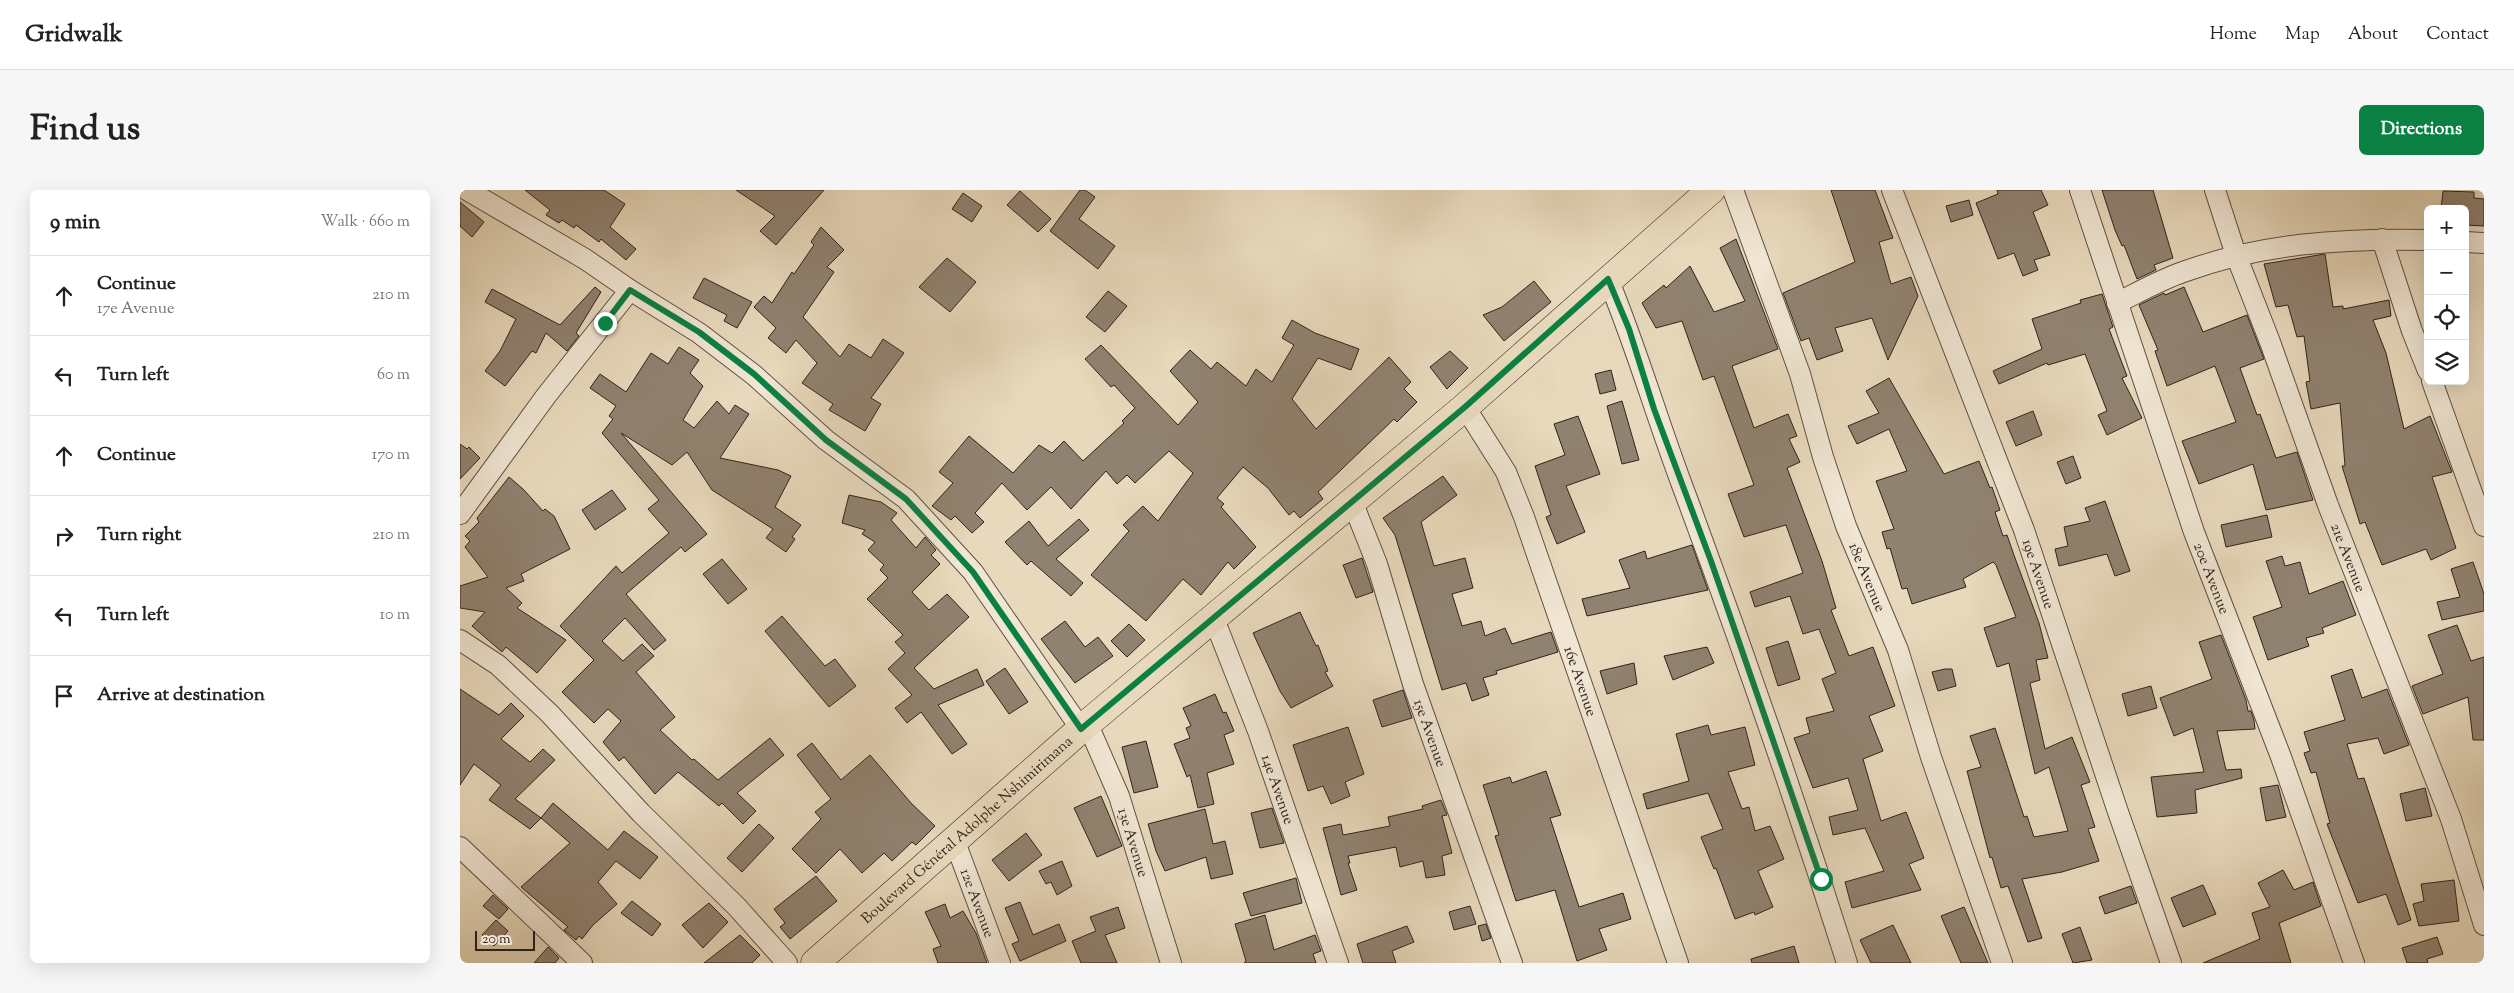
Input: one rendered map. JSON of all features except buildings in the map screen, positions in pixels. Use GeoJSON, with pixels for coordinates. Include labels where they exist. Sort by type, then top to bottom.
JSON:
{"type":"FeatureCollection","features":[{"type":"Feature","properties":{"kind":"main road","name":"Boulevard Général Adolphe Nshimirimana"},"geometry":{"type":"LineString","coordinates":[[826,959],[1085,727],[1465,407],[1711,190]]}},
{"type":"Feature","properties":{"kind":"street","name":"13e Avenue"},"geometry":{"type":"LineString","coordinates":[[467,190],[585,259],[630,290],[699,332],[754,374],[826,440],[906,499],[973,572],[1085,727],[1119,796],[1171,963]]}},
{"type":"Feature","properties":{"kind":"street","name":"18e Avenue"},"geometry":{"type":"LineString","coordinates":[[1733,190],[1800,374],[1823,457],[1846,526],[1898,650],[1931,757],[2002,963]]}},
{"type":"Feature","properties":{"kind":"street","name":"19e Avenue"},"geometry":{"type":"LineString","coordinates":[[1892,190],[2024,530],[2117,809],[2171,963]]}},
{"type":"Feature","properties":{"kind":"street","name":"20e Avenue"},"geometry":{"type":"LineString","coordinates":[[2080,190],[2194,532],[2281,757],[2354,963]]}},
{"type":"Feature","properties":{"kind":"street","name":"21e Avenue"},"geometry":{"type":"LineString","coordinates":[[2215,190],[2236,254],[2270,342],[2328,505],[2447,810],[2484,925]]}},
{"type":"Feature","properties":{"kind":"street"},"geometry":{"type":"LineString","coordinates":[[2117,303],[2181,272],[2236,254],[2305,243],[2382,239],[2424,240]]}},
{"type":"Feature","properties":{"kind":"street"},"geometry":{"type":"LineString","coordinates":[[2382,239],[2412,331],[2424,361]]}},
{"type":"Feature","properties":{"kind":"street"},"geometry":{"type":"LineString","coordinates":[[2469,242],[2484,243]]}},
{"type":"Feature","properties":{"kind":"street"},"geometry":{"type":"LineString","coordinates":[[1608,279],[1629,329],[1654,409],[1711,561],[1821,879],[1847,963]]}},
{"type":"Feature","properties":{"kind":"street"},"geometry":{"type":"LineString","coordinates":[[460,514],[546,396],[630,290]]}},
{"type":"Feature","properties":{"kind":"street"},"geometry":{"type":"LineString","coordinates":[[2433,385],[2484,526]]}},
{"type":"Feature","properties":{"kind":"street","name":"16e Avenue"},"geometry":{"type":"LineString","coordinates":[[1465,407],[1506,472],[1524,516],[1678,963]]}},
{"type":"Feature","properties":{"kind":"street","name":"15e Avenue"},"geometry":{"type":"LineString","coordinates":[[1352,501],[1377,564],[1413,684],[1512,963]]}},
{"type":"Feature","properties":{"kind":"street","name":"14e Avenue"},"geometry":{"type":"LineString","coordinates":[[1214,619],[1258,731],[1338,963]]}},
{"type":"Feature","properties":{"kind":"street"},"geometry":{"type":"LineString","coordinates":[[460,640],[498,665],[550,714],[641,813],[737,907],[787,963]]}},
{"type":"Feature","properties":{"kind":"street","name":"12e Avenue"},"geometry":{"type":"LineString","coordinates":[[955,842],[1000,963]]}},
{"type":"Feature","properties":{"kind":"street"},"geometry":{"type":"LineString","coordinates":[[460,847],[582,963]]}},
{"type":"Feature","properties":{"kind":"route"},"geometry":{"type":"LineString","coordinates":[[605,323],[630,290],[699,332],[754,374],[826,440],[906,499],[973,572],[1081,729],[1465,407],[1608,279],[1629,329],[1654,409],[1711,561],[1821,879]]}}]}
